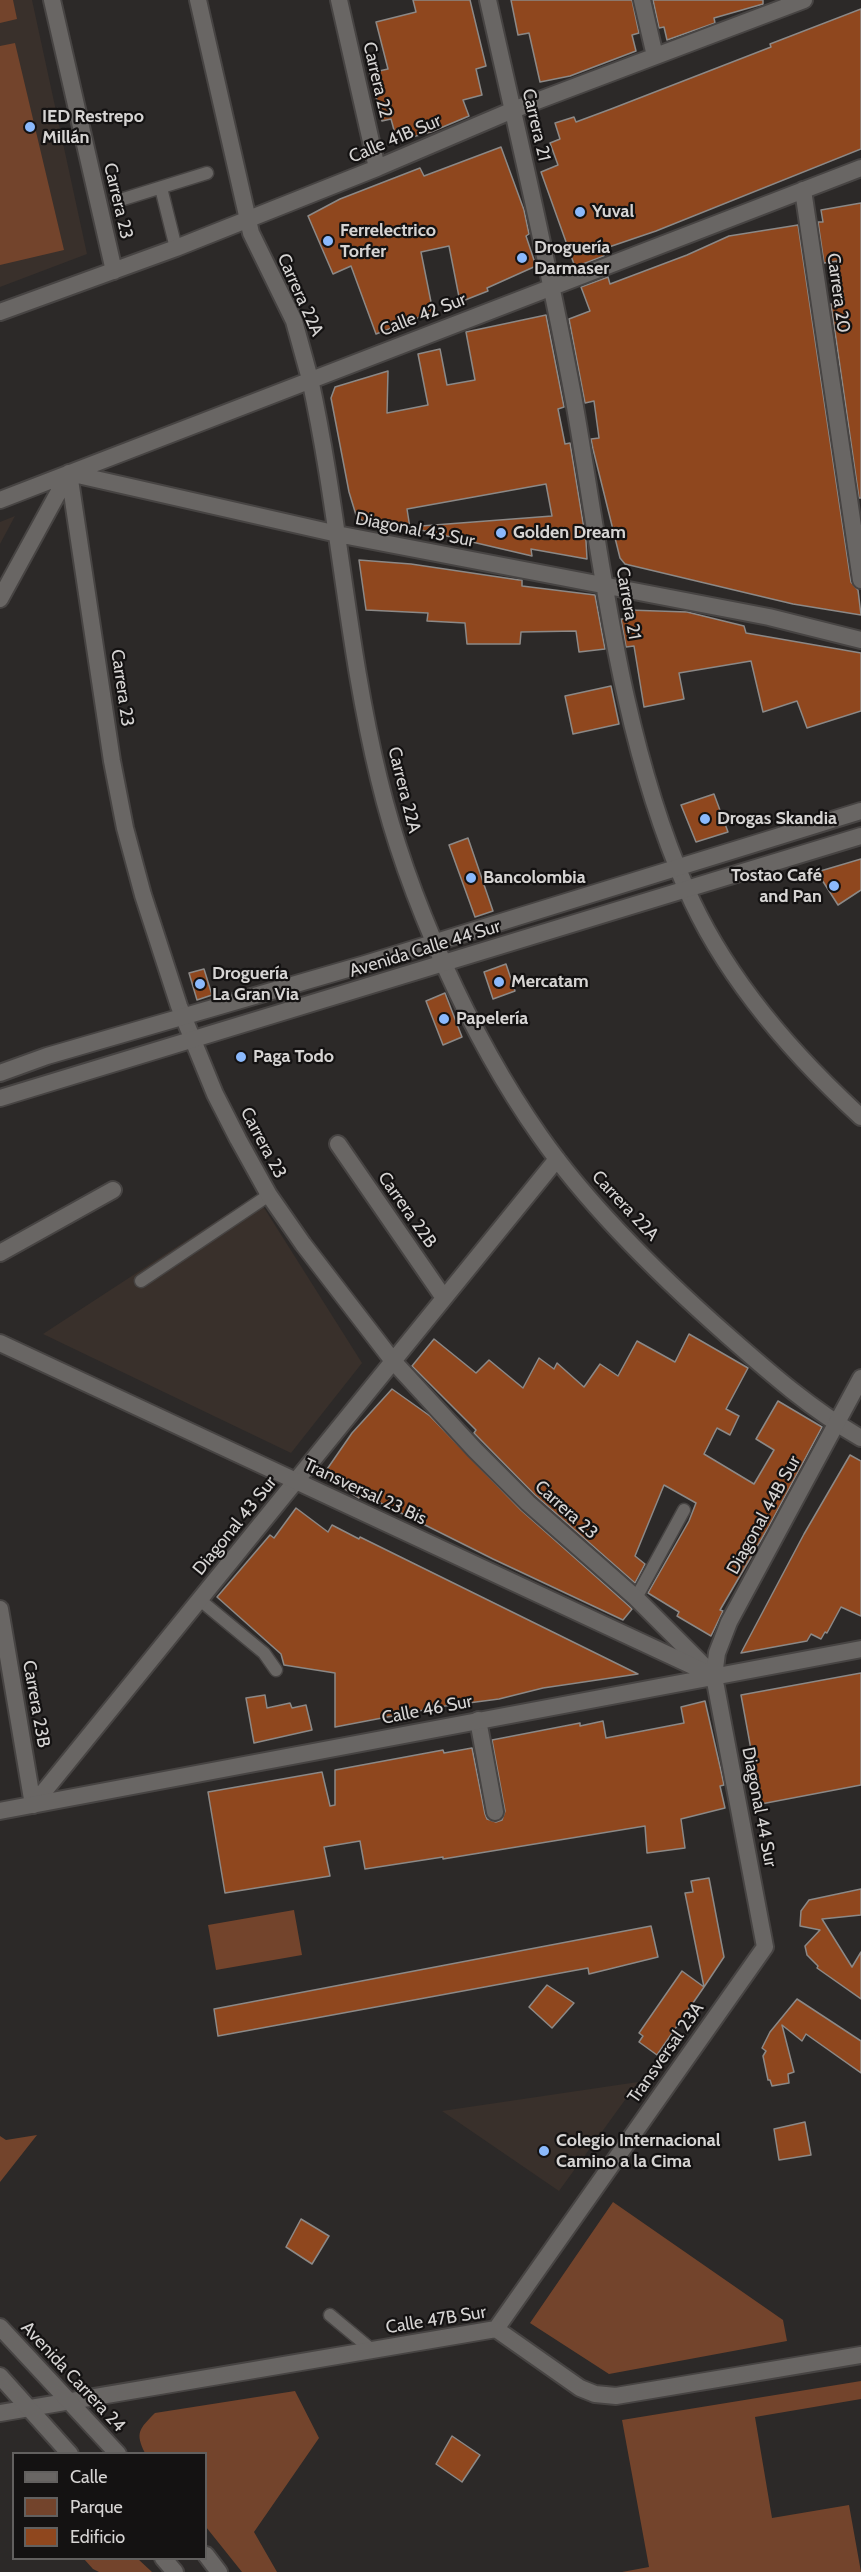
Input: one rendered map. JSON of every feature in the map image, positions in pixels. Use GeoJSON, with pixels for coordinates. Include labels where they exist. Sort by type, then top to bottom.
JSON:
{"type":"FeatureCollection","features":[{"type":"Feature","properties":{"kind":"street","name":"Carrera 23"},"geometry":{"type":"LineString","coordinates":[[52,0],[114,271]]}},
{"type":"Feature","properties":{"kind":"street","name":"Carrera 22A"},"geometry":{"type":"LineString","coordinates":[[198,0],[247,220],[260,254],[300,334],[338,534],[357,663],[378,777],[405,867],[445,963],[477,1030],[518,1102],[557,1160],[628,1240],[708,1318],[775,1377],[836,1424],[861,1438]]}},
{"type":"Feature","properties":{"kind":"street","name":"Carrera 22"},"geometry":{"type":"LineString","coordinates":[[339,0],[376,168]]}},
{"type":"Feature","properties":{"kind":"street","name":"Carrera 21"},"geometry":{"type":"LineString","coordinates":[[488,0],[553,286],[616,650],[640,753],[678,867],[719,949],[757,1005],[797,1052],[861,1117]]}},
{"type":"Feature","properties":{"kind":"street"},"geometry":{"type":"LineString","coordinates":[[642,0],[655,57]]}},
{"type":"Feature","properties":{"kind":"street","name":"Calle 41B Sur"},"geometry":{"type":"LineString","coordinates":[[0,312],[176,248],[513,110],[794,2]]}},
{"type":"Feature","properties":{"kind":"street","name":"Calle 42 Sur"},"geometry":{"type":"LineString","coordinates":[[0,500],[861,168]]}},
{"type":"Feature","properties":{"kind":"street","name":"Carrera 20"},"geometry":{"type":"LineString","coordinates":[[803,190],[861,580]]}},
{"type":"Feature","properties":{"kind":"street","name":"Carrera 23"},"geometry":{"type":"LineString","coordinates":[[69,473],[112,761],[125,828],[143,895],[183,1017],[224,1112],[269,1195],[303,1244],[393,1361],[475,1450],[528,1503],[636,1598],[714,1676]]}},
{"type":"Feature","properties":{"kind":"street"},"geometry":{"type":"LineString","coordinates":[[0,599],[69,473]]}},
{"type":"Feature","properties":{"kind":"street","name":"Diagonal 43 Sur"},"geometry":{"type":"LineString","coordinates":[[69,473],[338,534],[769,617],[861,640]]}},
{"type":"Feature","properties":{"kind":"street","name":"Avenida Calle 44 Sur"},"geometry":{"type":"LineString","coordinates":[[0,1073],[47,1056],[436,942],[861,811]]}},
{"type":"Feature","properties":{"kind":"street","name":"Avenida Calle 44 Sur"},"geometry":{"type":"LineString","coordinates":[[0,1098],[861,836]]}},
{"type":"Feature","properties":{"kind":"street","name":"Carrera 22B"},"geometry":{"type":"LineString","coordinates":[[338,1144],[444,1299]]}},
{"type":"Feature","properties":{"kind":"street","name":"Diagonal 43 Sur"},"geometry":{"type":"LineString","coordinates":[[33,1805],[557,1160]]}},
{"type":"Feature","properties":{"kind":"street"},"geometry":{"type":"LineString","coordinates":[[0,1252],[113,1190]]}},
{"type":"Feature","properties":{"kind":"street","name":"Transversal 23 Bis"},"geometry":{"type":"LineString","coordinates":[[0,1343],[714,1676]]}},
{"type":"Feature","properties":{"kind":"street","name":"Diagonal 44B Sur"},"geometry":{"type":"LineString","coordinates":[[714,1676],[717,1653],[729,1622],[861,1378]]}},
{"type":"Feature","properties":{"kind":"street","name":"Carrera 23B"},"geometry":{"type":"LineString","coordinates":[[0,1609],[33,1805]]}},
{"type":"Feature","properties":{"kind":"street","name":"Calle 46 Sur"},"geometry":{"type":"LineString","coordinates":[[0,1811],[861,1649]]}},
{"type":"Feature","properties":{"kind":"street","name":"Diagonal 44 Sur"},"geometry":{"type":"LineString","coordinates":[[714,1676],[765,1947]]}},
{"type":"Feature","properties":{"kind":"street"},"geometry":{"type":"LineString","coordinates":[[478,1720],[495,1812]]}},
{"type":"Feature","properties":{"kind":"street","name":"Transversal 23A"},"geometry":{"type":"LineString","coordinates":[[496,2329],[765,1947]]}},
{"type":"Feature","properties":{"kind":"street","name":"Avenida Carrera 24"},"geometry":{"type":"LineString","coordinates":[[0,2327],[115,2452]]}},
{"type":"Feature","properties":{"kind":"street","name":"Calle 47B Sur"},"geometry":{"type":"LineString","coordinates":[[0,2413],[496,2329],[580,2388],[603,2396],[616,2396],[861,2355]]}},
{"type":"Feature","properties":{"kind":"street"},"geometry":{"type":"LineString","coordinates":[[0,2376],[68,2452]]}},
{"type":"Feature","properties":{"kind":"street"},"geometry":{"type":"LineString","coordinates":[[207,2555],[219,2572]]}},
{"type":"Feature","properties":{"kind":"street"},"geometry":{"type":"LineString","coordinates":[[164,2560],[175,2572]]}},
{"type":"Feature","properties":{"kind":"lane"},"geometry":{"type":"LineString","coordinates":[[117,201],[207,173]]}},
{"type":"Feature","properties":{"kind":"lane"},"geometry":{"type":"LineString","coordinates":[[161,188],[176,248]]}},
{"type":"Feature","properties":{"kind":"lane"},"geometry":{"type":"LineString","coordinates":[[141,1281],[269,1195]]}},
{"type":"Feature","properties":{"kind":"lane"},"geometry":{"type":"LineString","coordinates":[[636,1598],[684,1510]]}},
{"type":"Feature","properties":{"kind":"lane"},"geometry":{"type":"LineString","coordinates":[[200,1600],[264,1653],[276,1670]]}},
{"type":"Feature","properties":{"kind":"lane"},"geometry":{"type":"LineString","coordinates":[[330,2315],[372,2350]]}},
{"type":"Feature","properties":{"kind":"shaded area","name":"IED Restrepo Millán"},"geometry":{"type":"Polygon","coordinates":[[[0,0],[32,0],[87,254],[0,287],[0,0]]]}},
{"type":"Feature","properties":{"kind":"shaded area"},"geometry":{"type":"Polygon","coordinates":[[[15,516],[0,544],[0,522],[15,516]]]}},
{"type":"Feature","properties":{"kind":"shaded area"},"geometry":{"type":"Polygon","coordinates":[[[256,1195],[362,1363],[291,1453],[43,1334],[256,1195]]]}},
{"type":"Feature","properties":{"kind":"shaded area","name":"Colegio Internacional Camino a la Cima"},"geometry":{"type":"Polygon","coordinates":[[[638,2082],[559,2191],[442,2111],[638,2082]]]}},
{"type":"Feature","properties":{"kind":"green space"},"geometry":{"type":"Polygon","coordinates":[[[0,0],[13,0],[17,19],[0,23],[0,0]]]}},
{"type":"Feature","properties":{"kind":"green space"},"geometry":{"type":"Polygon","coordinates":[[[15,43],[64,250],[0,265],[0,46],[15,43]]]}},
{"type":"Feature","properties":{"kind":"green space"},"geometry":{"type":"Polygon","coordinates":[[[294,1910],[302,1955],[216,1970],[208,1925],[294,1910]]]}},
{"type":"Feature","properties":{"kind":"green space"},"geometry":{"type":"Polygon","coordinates":[[[37,2135],[0,2182],[0,2136],[6,2140],[37,2135]]]}},
{"type":"Feature","properties":{"kind":"green space"},"geometry":{"type":"Polygon","coordinates":[[[613,2202],[783,2320],[787,2341],[609,2374],[530,2323],[613,2202]]]}},
{"type":"Feature","properties":{"kind":"green space"},"geometry":{"type":"Polygon","coordinates":[[[861,2381],[861,2399],[755,2417],[772,2518],[849,2505],[861,2572],[622,2572],[649,2567],[622,2420],[861,2381]]]}},
{"type":"Feature","properties":{"kind":"green space"},"geometry":{"type":"Polygon","coordinates":[[[295,2391],[319,2438],[254,2532],[277,2572],[242,2572],[207,2528],[207,2452],[145,2452],[140,2441],[140,2431],[155,2413],[295,2391]]]}},
{"type":"Feature","properties":{"kind":"green space"},"geometry":{"type":"Polygon","coordinates":[[[85,2560],[139,2560],[152,2572],[99,2572],[85,2560]]]}},
{"type":"Feature","properties":{"kind":"building"},"geometry":{"type":"Polygon","coordinates":[[[413,0],[470,0],[486,66],[476,69],[482,95],[463,100],[469,116],[431,132],[397,141],[391,119],[382,121],[370,73],[388,69],[376,22],[416,12],[413,0]]]}},
{"type":"Feature","properties":{"kind":"building"},"geometry":{"type":"Polygon","coordinates":[[[511,0],[632,0],[639,33],[632,35],[636,51],[570,76],[540,82],[529,33],[518,35],[511,0]]]}},
{"type":"Feature","properties":{"kind":"building"},"geometry":{"type":"Polygon","coordinates":[[[653,0],[763,0],[763,4],[714,18],[715,23],[667,40],[664,27],[659,28],[653,0]]]}},
{"type":"Feature","properties":{"kind":"building"},"geometry":{"type":"Polygon","coordinates":[[[861,9],[861,149],[656,231],[603,249],[604,256],[575,267],[541,172],[558,165],[550,143],[560,139],[555,123],[574,117],[576,122],[611,109],[771,47],[770,44],[861,9]]]}},
{"type":"Feature","properties":{"kind":"building"},"geometry":{"type":"Polygon","coordinates":[[[501,147],[524,210],[529,234],[526,236],[536,266],[487,288],[488,291],[460,302],[449,246],[421,252],[433,312],[376,334],[351,266],[333,274],[308,216],[340,199],[420,168],[424,176],[501,147]]]}},
{"type":"Feature","properties":{"kind":"building"},"geometry":{"type":"Polygon","coordinates":[[[861,203],[861,498],[859,498],[831,304],[844,301],[837,261],[824,263],[818,222],[823,222],[821,210],[861,203]]]}},
{"type":"Feature","properties":{"kind":"building"},"geometry":{"type":"Polygon","coordinates":[[[798,225],[851,582],[858,590],[861,615],[793,604],[625,564],[620,558],[591,439],[599,438],[594,401],[585,403],[569,319],[590,311],[581,287],[608,277],[610,284],[687,255],[729,236],[798,225]]]}},
{"type":"Feature","properties":{"kind":"building"},"geometry":{"type":"Polygon","coordinates":[[[546,315],[564,407],[558,409],[565,444],[570,443],[587,559],[531,549],[532,556],[421,530],[421,526],[552,516],[546,484],[407,509],[410,528],[364,522],[356,515],[349,492],[331,398],[335,387],[388,371],[387,413],[428,405],[418,354],[440,349],[447,385],[475,380],[466,332],[546,315]]]}},
{"type":"Feature","properties":{"kind":"building"},"geometry":{"type":"Polygon","coordinates":[[[359,560],[411,564],[522,580],[522,586],[595,595],[605,649],[579,652],[576,631],[521,632],[520,644],[467,644],[465,623],[427,621],[428,613],[366,610],[359,560]]]}},
{"type":"Feature","properties":{"kind":"building"},"geometry":{"type":"Polygon","coordinates":[[[628,610],[687,612],[744,626],[746,633],[861,653],[861,711],[807,728],[797,701],[763,712],[751,661],[679,673],[684,699],[644,707],[634,646],[626,647],[621,619],[630,619],[628,610]]]}},
{"type":"Feature","properties":{"kind":"building"},"geometry":{"type":"Polygon","coordinates":[[[611,686],[619,724],[573,734],[565,696],[611,686]]]}},
{"type":"Feature","properties":{"kind":"building","name":"Drogas Skandia"},"geometry":{"type":"Polygon","coordinates":[[[714,794],[728,832],[696,842],[681,805],[714,794]]]}},
{"type":"Feature","properties":{"kind":"building","name":"Bancolombia"},"geometry":{"type":"Polygon","coordinates":[[[468,838],[493,911],[475,917],[449,845],[468,838]]]}},
{"type":"Feature","properties":{"kind":"building"},"geometry":{"type":"Polygon","coordinates":[[[861,859],[861,890],[838,905],[817,872],[861,859]]]}},
{"type":"Feature","properties":{"kind":"building","name":"Mercatam"},"geometry":{"type":"Polygon","coordinates":[[[506,964],[515,991],[493,999],[484,972],[506,964]]]}},
{"type":"Feature","properties":{"kind":"building","name":"Droguería La Gran Via"},"geometry":{"type":"Polygon","coordinates":[[[204,969],[212,995],[197,1000],[189,973],[204,969]]]}},
{"type":"Feature","properties":{"kind":"building","name":"Papelería"},"geometry":{"type":"Polygon","coordinates":[[[445,993],[462,1037],[443,1045],[426,1001],[445,993]]]}},
{"type":"Feature","properties":{"kind":"building"},"geometry":{"type":"Polygon","coordinates":[[[689,1334],[748,1368],[726,1409],[739,1416],[730,1435],[717,1428],[704,1454],[754,1484],[774,1450],[756,1439],[778,1401],[822,1427],[768,1528],[720,1610],[723,1611],[711,1636],[677,1616],[679,1612],[648,1593],[689,1521],[696,1503],[664,1485],[635,1556],[645,1564],[635,1583],[535,1495],[474,1433],[476,1430],[412,1366],[434,1339],[476,1373],[489,1360],[523,1388],[539,1358],[554,1369],[557,1363],[584,1387],[600,1364],[618,1376],[637,1341],[675,1362],[689,1334]]]}},
{"type":"Feature","properties":{"kind":"building"},"geometry":{"type":"Polygon","coordinates":[[[392,1389],[430,1416],[521,1510],[632,1609],[623,1620],[387,1506],[361,1494],[359,1498],[323,1475],[352,1433],[392,1389]]]}},
{"type":"Feature","properties":{"kind":"building"},"geometry":{"type":"Polygon","coordinates":[[[850,1455],[861,1461],[861,1616],[841,1607],[827,1633],[825,1632],[821,1639],[811,1634],[807,1641],[741,1653],[804,1534],[850,1455]]]}},
{"type":"Feature","properties":{"kind":"building"},"geometry":{"type":"Polygon","coordinates":[[[296,1508],[328,1532],[332,1525],[359,1539],[360,1537],[638,1674],[543,1688],[499,1699],[445,1706],[335,1727],[335,1673],[284,1665],[281,1654],[217,1597],[270,1535],[274,1538],[296,1508]]]}},
{"type":"Feature","properties":{"kind":"building"},"geometry":{"type":"Polygon","coordinates":[[[861,1673],[861,1785],[761,1804],[741,1695],[861,1673]]]}},
{"type":"Feature","properties":{"kind":"building"},"geometry":{"type":"Polygon","coordinates":[[[265,1695],[267,1708],[290,1703],[292,1708],[306,1705],[312,1730],[254,1743],[246,1698],[265,1695]]]}},
{"type":"Feature","properties":{"kind":"building"},"geometry":{"type":"Polygon","coordinates":[[[705,1701],[724,1785],[720,1786],[725,1808],[681,1819],[685,1848],[647,1853],[645,1826],[443,1859],[443,1857],[365,1869],[360,1841],[324,1847],[330,1876],[225,1893],[208,1792],[322,1772],[330,1806],[335,1805],[335,1770],[443,1750],[444,1753],[472,1748],[485,1814],[487,1819],[496,1822],[502,1820],[505,1811],[492,1740],[580,1723],[580,1726],[603,1721],[606,1738],[684,1723],[681,1707],[705,1701]]]}},
{"type":"Feature","properties":{"kind":"building"},"geometry":{"type":"Polygon","coordinates":[[[709,1878],[724,1957],[704,1987],[685,1893],[693,1892],[691,1881],[709,1878]]]}},
{"type":"Feature","properties":{"kind":"building"},"geometry":{"type":"Polygon","coordinates":[[[861,1889],[861,1915],[822,1919],[852,1967],[861,1952],[861,1999],[817,1968],[818,1966],[807,1955],[805,1946],[820,1930],[800,1926],[801,1911],[809,1900],[861,1889]]]}},
{"type":"Feature","properties":{"kind":"building"},"geometry":{"type":"Polygon","coordinates":[[[651,1926],[658,1957],[589,1974],[588,1968],[218,2036],[214,2009],[651,1926]]]}},
{"type":"Feature","properties":{"kind":"building"},"geometry":{"type":"Polygon","coordinates":[[[682,1971],[704,1987],[657,2055],[639,2042],[643,2036],[639,2033],[682,1971]]]}},
{"type":"Feature","properties":{"kind":"building"},"geometry":{"type":"Polygon","coordinates":[[[547,1985],[574,2003],[552,2028],[529,2007],[547,1985]]]}},
{"type":"Feature","properties":{"kind":"building"},"geometry":{"type":"Polygon","coordinates":[[[797,1999],[861,2041],[861,2073],[806,2034],[802,2041],[782,2025],[794,2072],[788,2074],[789,2083],[772,2086],[768,2080],[763,2056],[766,2051],[762,2048],[770,2032],[797,1999]]]}},
{"type":"Feature","properties":{"kind":"building"},"geometry":{"type":"Polygon","coordinates":[[[805,2122],[811,2155],[779,2160],[774,2129],[805,2122]]]}},
{"type":"Feature","properties":{"kind":"building"},"geometry":{"type":"Polygon","coordinates":[[[301,2219],[329,2236],[312,2264],[286,2247],[301,2219]]]}},
{"type":"Feature","properties":{"kind":"building"},"geometry":{"type":"Polygon","coordinates":[[[452,2436],[480,2455],[462,2482],[436,2464],[452,2436]]]}},
{"type":"Feature","properties":{"kind":"place","name":"IED Restrepo Millán"},"geometry":{"type":"Point","coordinates":[30,127]}},
{"type":"Feature","properties":{"kind":"place","name":"Yuval"},"geometry":{"type":"Point","coordinates":[580,212]}},
{"type":"Feature","properties":{"kind":"place","name":"Ferrelectrico Torfer"},"geometry":{"type":"Point","coordinates":[328,241]}},
{"type":"Feature","properties":{"kind":"place","name":"Droguería Darmaser"},"geometry":{"type":"Point","coordinates":[522,258]}},
{"type":"Feature","properties":{"kind":"place","name":"Golden Dream"},"geometry":{"type":"Point","coordinates":[501,533]}},
{"type":"Feature","properties":{"kind":"place","name":"Drogas Skandia"},"geometry":{"type":"Point","coordinates":[705,819]}},
{"type":"Feature","properties":{"kind":"place","name":"Bancolombia"},"geometry":{"type":"Point","coordinates":[471,878]}},
{"type":"Feature","properties":{"kind":"place","name":"Tostao Café and Pan"},"geometry":{"type":"Point","coordinates":[834,886]}},
{"type":"Feature","properties":{"kind":"place","name":"Mercatam"},"geometry":{"type":"Point","coordinates":[499,982]}},
{"type":"Feature","properties":{"kind":"place","name":"Droguería La Gran Via"},"geometry":{"type":"Point","coordinates":[200,984]}},
{"type":"Feature","properties":{"kind":"place","name":"Papelería"},"geometry":{"type":"Point","coordinates":[444,1019]}},
{"type":"Feature","properties":{"kind":"place","name":"Paga Todo"},"geometry":{"type":"Point","coordinates":[241,1057]}},
{"type":"Feature","properties":{"kind":"place","name":"Colegio Internacional Camino a la Cima"},"geometry":{"type":"Point","coordinates":[544,2151]}}]}
